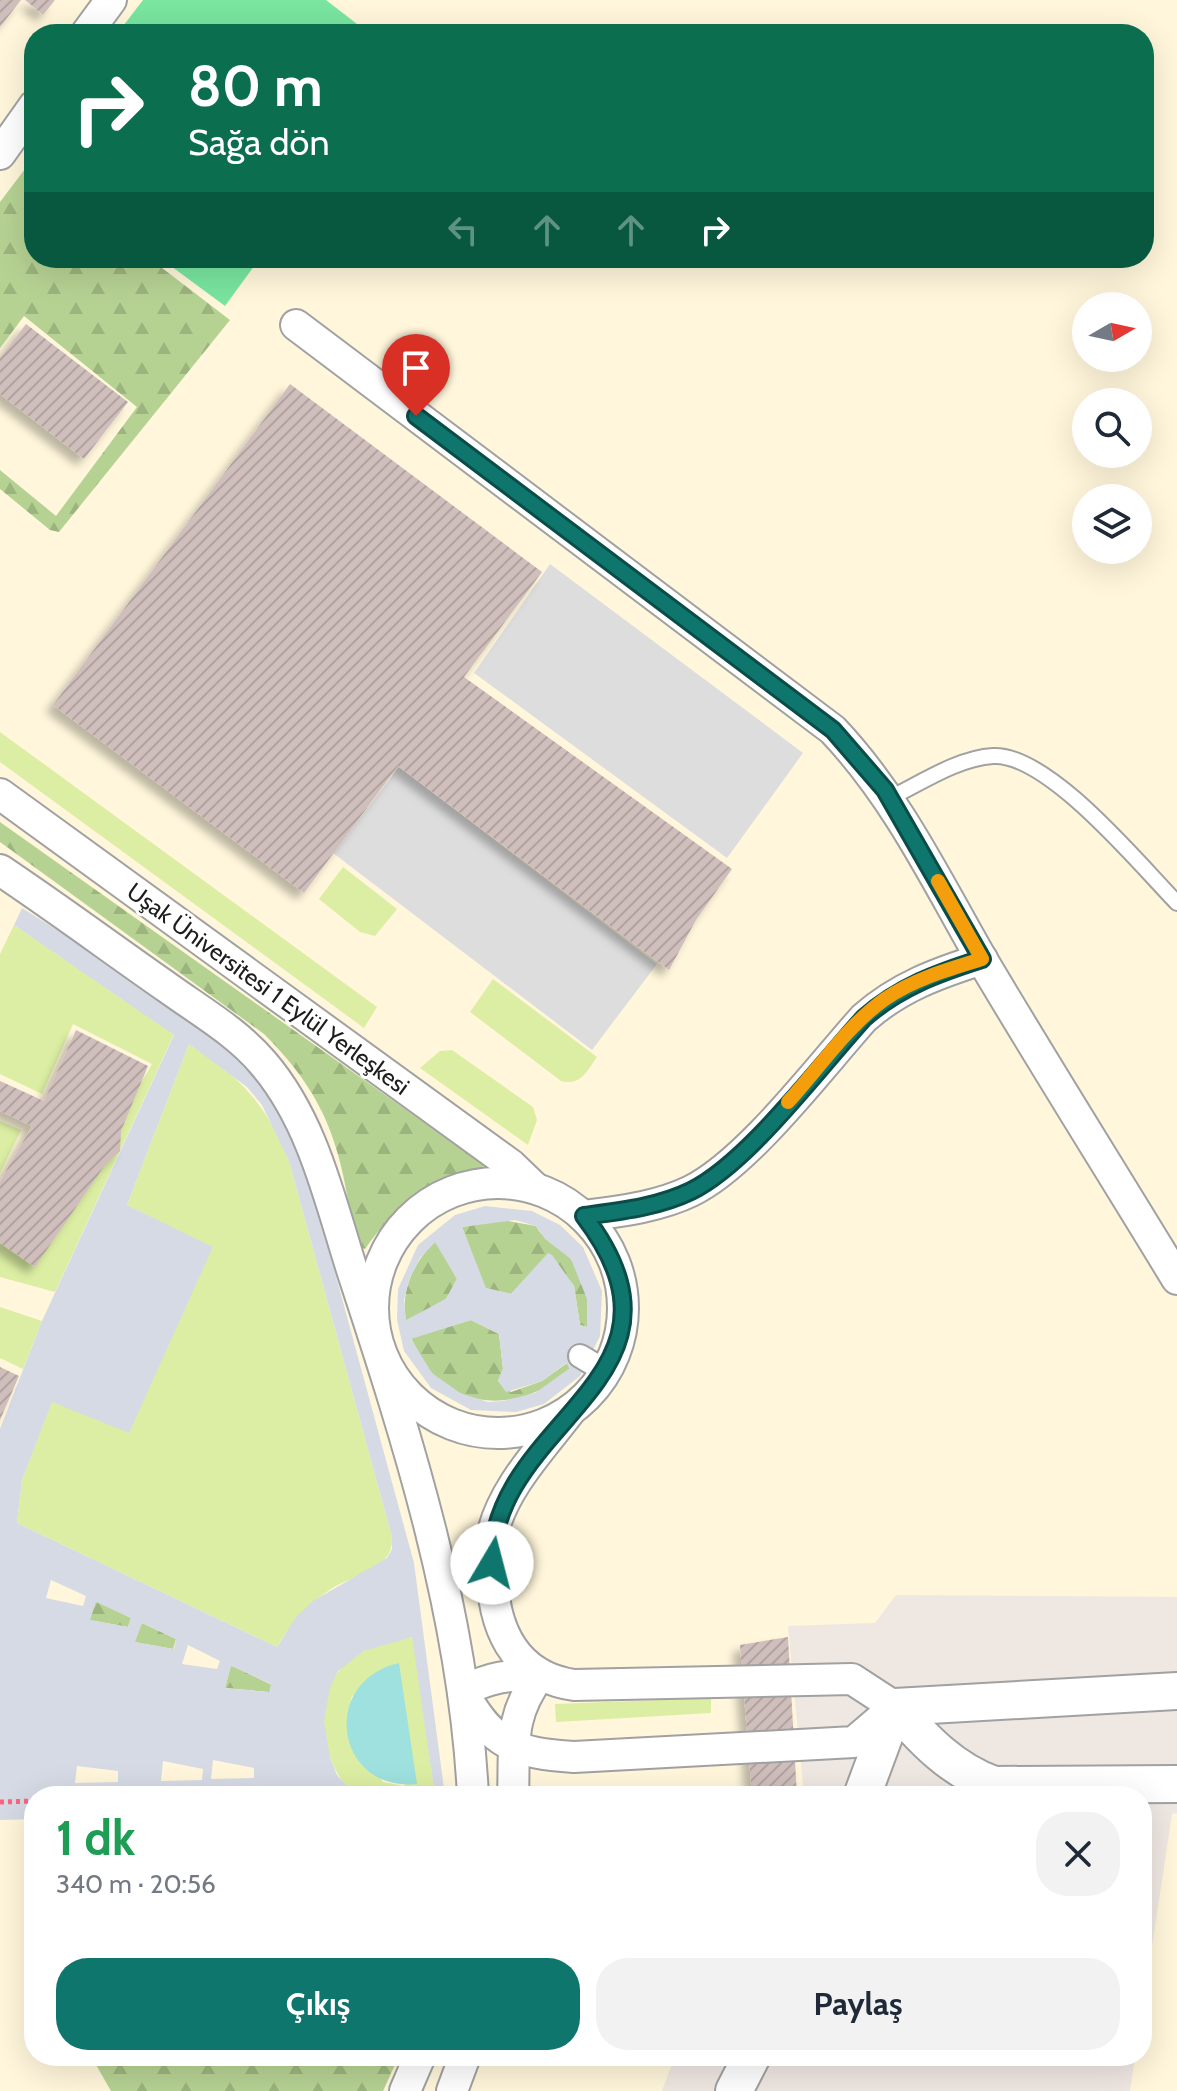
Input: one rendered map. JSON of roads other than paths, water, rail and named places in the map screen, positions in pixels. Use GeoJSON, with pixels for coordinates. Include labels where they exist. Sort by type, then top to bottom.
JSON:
{"type":"FeatureCollection","features":[{"type":"Feature","properties":{"kind":"street"},"geometry":{"type":"LineString","coordinates":[[93,24],[111,0]]}},
{"type":"Feature","properties":{"kind":"street"},"geometry":{"type":"LineString","coordinates":[[0,154],[24,120]]}},
{"type":"Feature","properties":{"kind":"street"},"geometry":{"type":"LineString","coordinates":[[296,325],[833,730],[890,798],[982,959],[1177,1279]]}},
{"type":"Feature","properties":{"kind":"street","name":"Uşak Üniversitesi 1 Eylül Yerleşkesi"},"geometry":{"type":"LineString","coordinates":[[0,794],[511,1165],[534,1187]]}},
{"type":"Feature","properties":{"kind":"street","name":"Uşak Üniversitesi 1 Eylül Yerleşkesi"},"geometry":{"type":"LineString","coordinates":[[0,870],[221,1026],[262,1060],[291,1100],[315,1155],[377,1346],[442,1573],[463,1692],[472,1786]]}},
{"type":"Feature","properties":{"kind":"street"},"geometry":{"type":"LineString","coordinates":[[584,1216],[653,1206],[712,1179],[741,1155],[864,1018],[885,999],[936,974],[982,959]]}},
{"type":"Feature","properties":{"kind":"street","name":"Uşak Üniversitesi 1 Eylül Yerleşkesi"},"geometry":{"type":"LineString","coordinates":[[463,1692],[480,1723],[513,1748],[541,1755],[574,1757],[854,1742],[895,1707],[852,1679],[574,1685],[540,1675],[516,1658],[500,1632],[492,1589],[492,1537],[525,1471],[570,1411],[597,1386],[592,1364],[615,1354],[623,1318],[621,1282],[608,1247],[584,1216],[561,1199],[534,1187],[495,1181],[457,1188],[422,1206],[395,1234],[377,1268],[371,1307],[377,1346],[395,1382],[424,1411],[460,1429],[501,1434],[538,1428],[570,1411]]}},
{"type":"Feature","properties":{"kind":"street"},"geometry":{"type":"LineString","coordinates":[[463,1692],[482,1680],[509,1675],[540,1675]]}},
{"type":"Feature","properties":{"kind":"street"},"geometry":{"type":"LineString","coordinates":[[513,1786],[515,1724],[524,1697],[540,1675]]}},
{"type":"Feature","properties":{"kind":"street"},"geometry":{"type":"LineString","coordinates":[[895,1707],[1177,1691]]}},
{"type":"Feature","properties":{"kind":"street"},"geometry":{"type":"LineString","coordinates":[[895,1707],[936,1751],[966,1775],[994,1785],[1177,1784]]}},
{"type":"Feature","properties":{"kind":"street"},"geometry":{"type":"LineString","coordinates":[[866,1786],[895,1707]]}},
{"type":"Feature","properties":{"kind":"street"},"geometry":{"type":"LineString","coordinates":[[405,2091],[416,2066]]}},
{"type":"Feature","properties":{"kind":"street"},"geometry":{"type":"LineString","coordinates":[[452,2091],[461,2066]]}},
{"type":"Feature","properties":{"kind":"street"},"geometry":{"type":"LineString","coordinates":[[734,2091],[747,2066]]}},
{"type":"Feature","properties":{"kind":"lane"},"geometry":{"type":"LineString","coordinates":[[890,798],[956,766],[994,756],[1020,764],[1060,783],[1177,903]]}},
{"type":"Feature","properties":{"kind":"water"},"geometry":{"type":"Polygon","coordinates":[[[399,1663],[417,1784],[389,1782],[368,1771],[354,1754],[347,1733],[348,1711],[357,1691],[373,1674],[399,1663]]]}}]}
